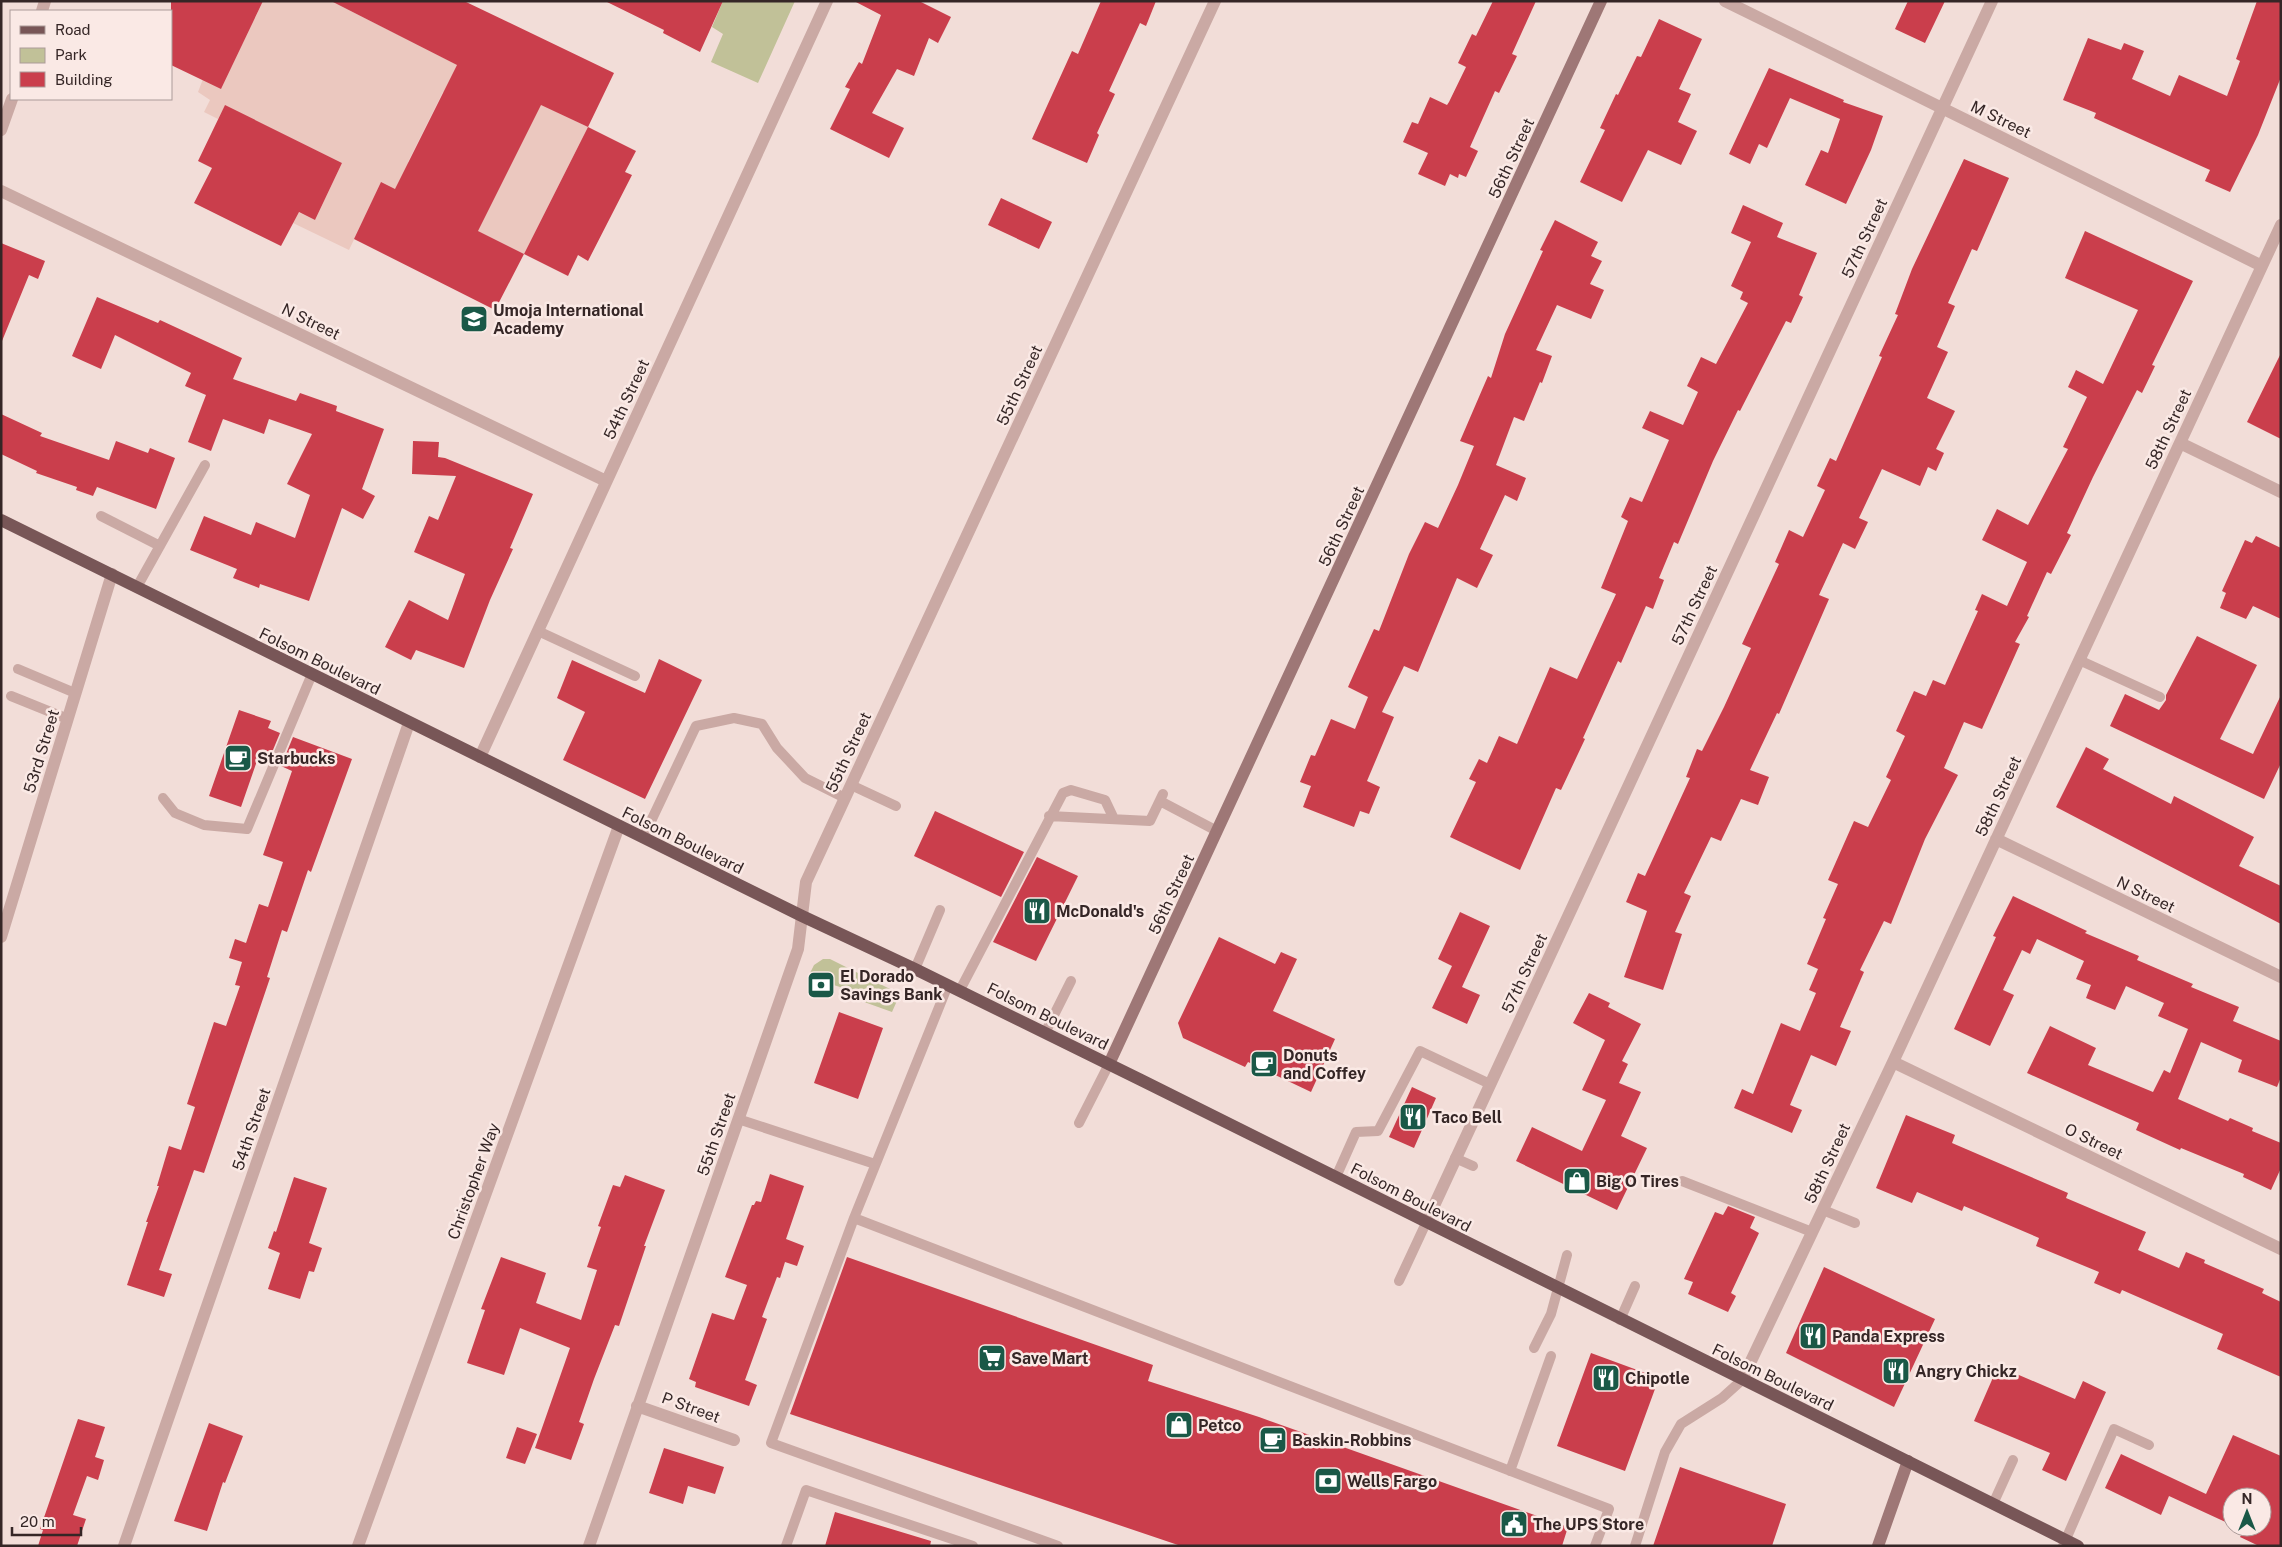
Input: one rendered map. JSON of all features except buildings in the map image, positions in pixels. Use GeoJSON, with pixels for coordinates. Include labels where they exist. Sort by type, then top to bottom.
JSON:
{"type":"FeatureCollection","features":[{"type":"Feature","properties":{"kind":"main road","name":"Folsom Boulevard"},"geometry":{"type":"LineString","coordinates":[[1,520],[643,838],[1109,1064],[1560,1288],[1620,1320],[1908,1461],[2064,1542],[2078,1546]]}},
{"type":"Feature","properties":{"kind":"street","name":"54th Street"},"geometry":{"type":"LineString","coordinates":[[480,757],[826,1]]}},
{"type":"Feature","properties":{"kind":"street","name":"55th Street"},"geometry":{"type":"LineString","coordinates":[[589,1546],[798,949],[806,882],[1214,1]]}},
{"type":"Feature","properties":{"kind":"street","name":"56th Street"},"geometry":{"type":"LineString","coordinates":[[1109,1064],[1601,1]]}},
{"type":"Feature","properties":{"kind":"street","name":"M Street"},"geometry":{"type":"LineString","coordinates":[[1725,1],[2262,266]]}},
{"type":"Feature","properties":{"kind":"street","name":"57th Street"},"geometry":{"type":"LineString","coordinates":[[1426,1223],[1992,1]]}},
{"type":"Feature","properties":{"kind":"street"},"geometry":{"type":"LineString","coordinates":[[1,130],[12,100]]}},
{"type":"Feature","properties":{"kind":"street","name":"N Street"},"geometry":{"type":"LineString","coordinates":[[1,191],[606,481]]}},
{"type":"Feature","properties":{"kind":"street","name":"58th Street"},"geometry":{"type":"LineString","coordinates":[[1742,1380],[1893,1062],[2281,225]]}},
{"type":"Feature","properties":{"kind":"street"},"geometry":{"type":"LineString","coordinates":[[2180,443],[2281,492]]}},
{"type":"Feature","properties":{"kind":"street","name":"53rd Street"},"geometry":{"type":"LineString","coordinates":[[1,937],[112,574]]}},
{"type":"Feature","properties":{"kind":"street","name":"54th Street"},"geometry":{"type":"LineString","coordinates":[[124,1546],[409,722]]}},
{"type":"Feature","properties":{"kind":"street","name":"Christopher Way"},"geometry":{"type":"LineString","coordinates":[[358,1546],[619,826]]}},
{"type":"Feature","properties":{"kind":"street","name":"N Street"},"geometry":{"type":"LineString","coordinates":[[1996,839],[2281,977]]}},
{"type":"Feature","properties":{"kind":"street","name":"O Street"},"geometry":{"type":"LineString","coordinates":[[1893,1062],[2281,1249]]}},
{"type":"Feature","properties":{"kind":"street","name":"P Street"},"geometry":{"type":"LineString","coordinates":[[638,1406],[734,1440]]}},
{"type":"Feature","properties":{"kind":"street"},"geometry":{"type":"LineString","coordinates":[[1878,1546],[1908,1461]]}},
{"type":"Feature","properties":{"kind":"lane"},"geometry":{"type":"LineString","coordinates":[[137,587],[205,465]]}},
{"type":"Feature","properties":{"kind":"lane"},"geometry":{"type":"LineString","coordinates":[[101,516],[160,546]]}},
{"type":"Feature","properties":{"kind":"lane"},"geometry":{"type":"LineString","coordinates":[[538,631],[635,676]]}},
{"type":"Feature","properties":{"kind":"lane"},"geometry":{"type":"LineString","coordinates":[[2079,660],[2160,697]]}},
{"type":"Feature","properties":{"kind":"lane"},"geometry":{"type":"LineString","coordinates":[[18,669],[75,693]]}},
{"type":"Feature","properties":{"kind":"lane"},"geometry":{"type":"LineString","coordinates":[[163,798],[175,813],[204,825],[246,830],[312,674]]}},
{"type":"Feature","properties":{"kind":"lane"},"geometry":{"type":"LineString","coordinates":[[11,696],[68,719]]}},
{"type":"Feature","properties":{"kind":"lane"},"geometry":{"type":"LineString","coordinates":[[643,838],[696,726],[734,718],[762,724],[777,748],[804,778],[844,798]]}},
{"type":"Feature","properties":{"kind":"lane"},"geometry":{"type":"LineString","coordinates":[[851,785],[896,806]]}},
{"type":"Feature","properties":{"kind":"lane"},"geometry":{"type":"LineString","coordinates":[[1058,1546],[771,1443],[875,1164],[954,988],[1063,793],[1071,790],[1105,800],[1114,819]]}},
{"type":"Feature","properties":{"kind":"lane"},"geometry":{"type":"LineString","coordinates":[[1049,816],[1150,821],[1161,798],[1217,831]]}},
{"type":"Feature","properties":{"kind":"lane"},"geometry":{"type":"LineString","coordinates":[[915,969],[940,910]]}},
{"type":"Feature","properties":{"kind":"lane"},"geometry":{"type":"LineString","coordinates":[[1045,1033],[1072,981]]}},
{"type":"Feature","properties":{"kind":"lane"},"geometry":{"type":"LineString","coordinates":[[1336,1178],[1356,1132],[1378,1131],[1420,1051],[1490,1084]]}},
{"type":"Feature","properties":{"kind":"lane"},"geometry":{"type":"LineString","coordinates":[[1079,1123],[1109,1064]]}},
{"type":"Feature","properties":{"kind":"lane"},"geometry":{"type":"LineString","coordinates":[[738,1119],[875,1164]]}},
{"type":"Feature","properties":{"kind":"lane"},"geometry":{"type":"LineString","coordinates":[[1456,1158],[1473,1166]]}},
{"type":"Feature","properties":{"kind":"lane"},"geometry":{"type":"LineString","coordinates":[[1682,1180],[1812,1232]]}},
{"type":"Feature","properties":{"kind":"lane"},"geometry":{"type":"LineString","coordinates":[[1823,1210],[1855,1224]]}},
{"type":"Feature","properties":{"kind":"lane"},"geometry":{"type":"LineString","coordinates":[[854,1218],[1609,1509],[1595,1546]]}},
{"type":"Feature","properties":{"kind":"lane"},"geometry":{"type":"LineString","coordinates":[[1399,1281],[1426,1223]]}},
{"type":"Feature","properties":{"kind":"lane"},"geometry":{"type":"LineString","coordinates":[[1534,1348],[1551,1314],[1560,1288],[1567,1255]]}},
{"type":"Feature","properties":{"kind":"lane"},"geometry":{"type":"LineString","coordinates":[[1620,1320],[1635,1286]]}},
{"type":"Feature","properties":{"kind":"lane"},"geometry":{"type":"LineString","coordinates":[[1510,1472],[1551,1356]]}},
{"type":"Feature","properties":{"kind":"lane"},"geometry":{"type":"LineString","coordinates":[[1634,1546],[1665,1452],[1681,1424],[1722,1398],[1742,1380]]}},
{"type":"Feature","properties":{"kind":"lane"},"geometry":{"type":"LineString","coordinates":[[2064,1542],[2114,1428],[2149,1445]]}},
{"type":"Feature","properties":{"kind":"lane"},"geometry":{"type":"LineString","coordinates":[[1993,1504],[2013,1460]]}},
{"type":"Feature","properties":{"kind":"lane"},"geometry":{"type":"LineString","coordinates":[[786,1546],[806,1490],[973,1546]]}},
{"type":"Feature","properties":{"kind":"green space"},"geometry":{"type":"Polygon","coordinates":[[[723,1],[795,1],[758,83],[711,62],[723,34],[712,27],[723,1]]]}},
{"type":"Feature","properties":{"kind":"green space"},"geometry":{"type":"Polygon","coordinates":[[[823,959],[830,959],[900,994],[892,1012],[839,993],[840,987],[808,977],[814,965],[823,959]]]}},
{"type":"Feature","properties":{"kind":"shaded area"},"geometry":{"type":"Polygon","coordinates":[[[263,1],[331,1],[588,127],[524,254],[381,183],[349,250],[293,223],[298,212],[315,220],[342,163],[225,106],[218,119],[204,112],[210,100],[198,92],[203,79],[221,88],[263,1]],[[443,92],[408,162],[491,204],[484,112],[443,92]]]}},
{"type":"Feature","properties":{"kind":"place","name":"Umoja International Academy"},"geometry":{"type":"Point","coordinates":[474,319]}},
{"type":"Feature","properties":{"kind":"place","name":"Starbucks"},"geometry":{"type":"Point","coordinates":[238,758]}},
{"type":"Feature","properties":{"kind":"place","name":"McDonald's"},"geometry":{"type":"Point","coordinates":[1037,911]}},
{"type":"Feature","properties":{"kind":"place","name":"El Dorado Savings Bank"},"geometry":{"type":"Point","coordinates":[821,985]}},
{"type":"Feature","properties":{"kind":"place","name":"Donuts and Coffey"},"geometry":{"type":"Point","coordinates":[1264,1064]}},
{"type":"Feature","properties":{"kind":"place","name":"Taco Bell"},"geometry":{"type":"Point","coordinates":[1413,1117]}},
{"type":"Feature","properties":{"kind":"place","name":"Big O Tires"},"geometry":{"type":"Point","coordinates":[1577,1181]}},
{"type":"Feature","properties":{"kind":"place","name":"Panda Express"},"geometry":{"type":"Point","coordinates":[1813,1336]}},
{"type":"Feature","properties":{"kind":"place","name":"Save Mart"},"geometry":{"type":"Point","coordinates":[992,1358]}},
{"type":"Feature","properties":{"kind":"place","name":"Angry Chickz"},"geometry":{"type":"Point","coordinates":[1896,1371]}},
{"type":"Feature","properties":{"kind":"place","name":"Chipotle"},"geometry":{"type":"Point","coordinates":[1606,1378]}},
{"type":"Feature","properties":{"kind":"place","name":"Petco"},"geometry":{"type":"Point","coordinates":[1179,1425]}},
{"type":"Feature","properties":{"kind":"place","name":"Baskin-Robbins"},"geometry":{"type":"Point","coordinates":[1273,1440]}},
{"type":"Feature","properties":{"kind":"place","name":"Wells Fargo"},"geometry":{"type":"Point","coordinates":[1328,1481]}},
{"type":"Feature","properties":{"kind":"place","name":"The UPS Store"},"geometry":{"type":"Point","coordinates":[1514,1524]}}]}
